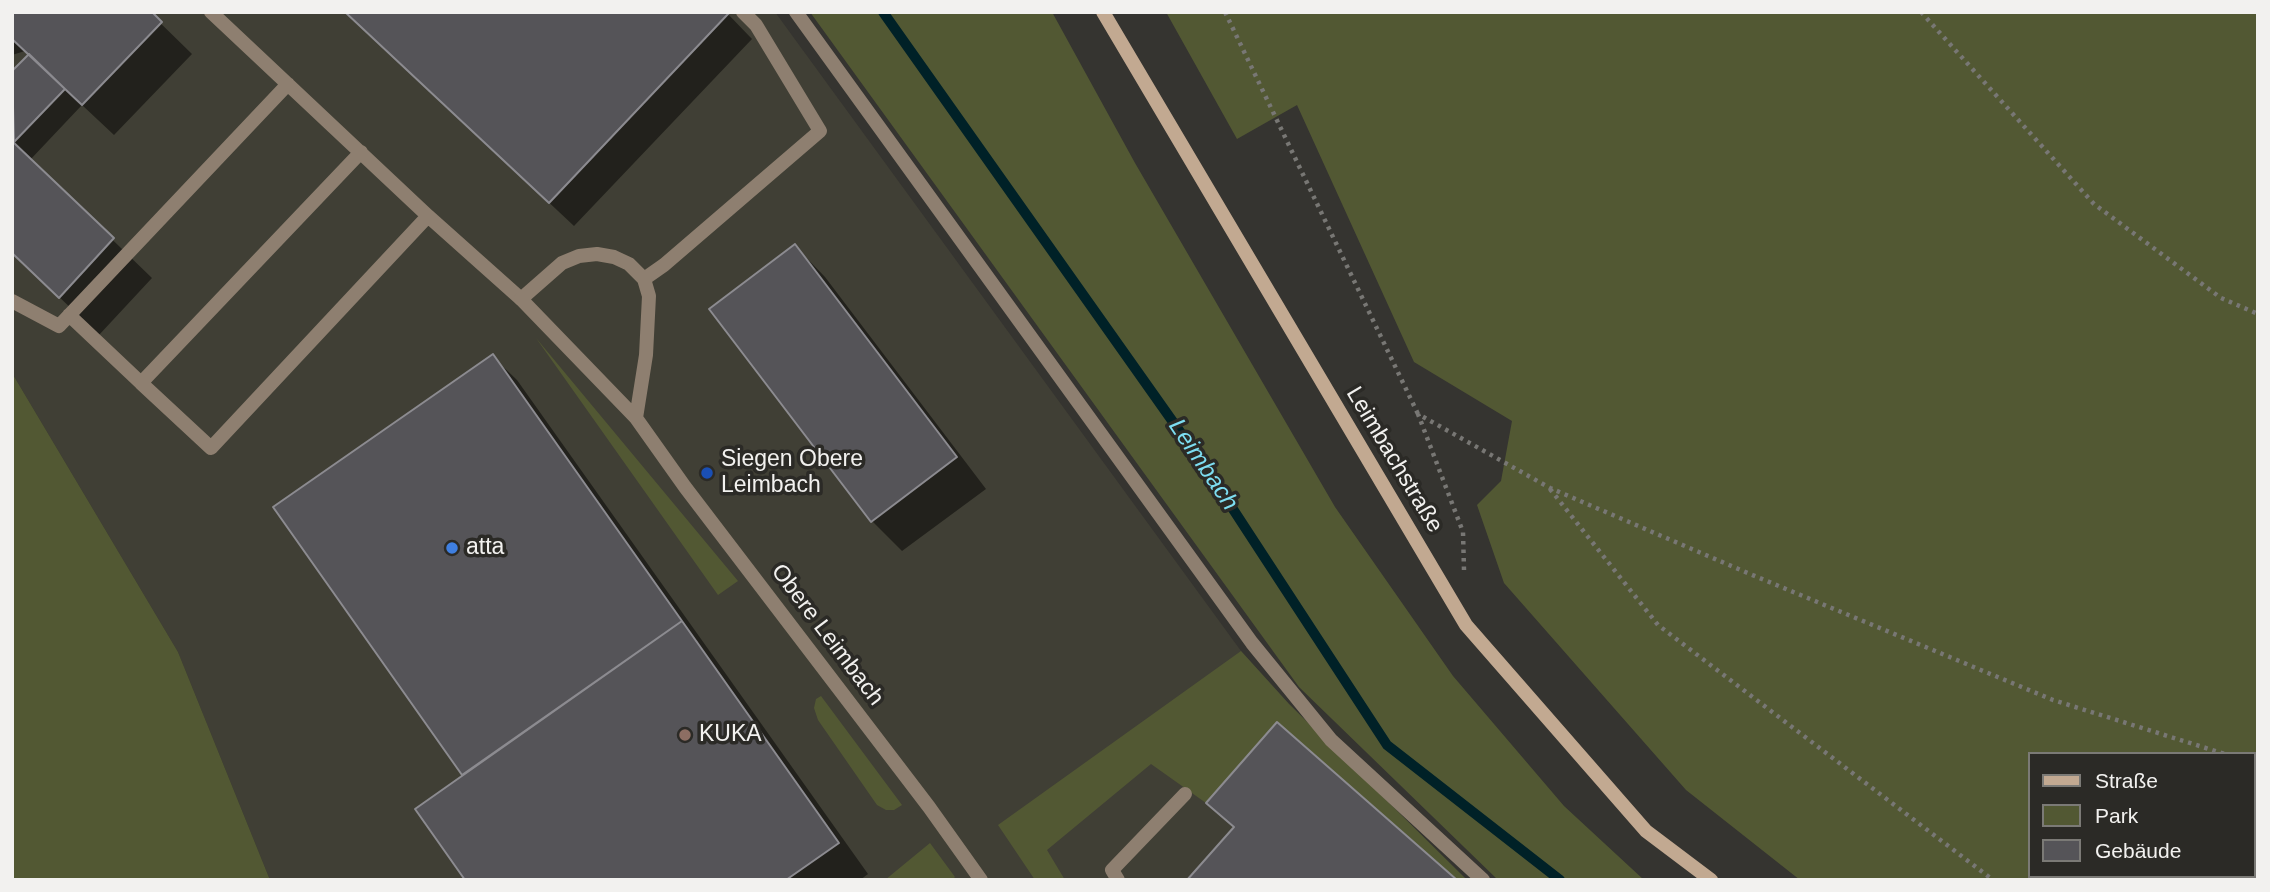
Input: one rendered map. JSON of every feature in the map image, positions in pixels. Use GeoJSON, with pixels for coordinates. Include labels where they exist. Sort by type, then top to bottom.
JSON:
{"type":"FeatureCollection","features":[{"type":"Feature","properties":{"kind":"main road","name":"Leimbachstraße"},"geometry":{"type":"LineString","coordinates":[[1102,12],[1466,625],[1646,831],[1711,880]]}},
{"type":"Feature","properties":{"kind":"street","name":"Obere Leimbach"},"geometry":{"type":"LineString","coordinates":[[211,12],[428,216],[521,299],[636,418],[981,880]]}},
{"type":"Feature","properties":{"kind":"street"},"geometry":{"type":"LineString","coordinates":[[644,279],[664,265],[820,131],[755,25],[743,12]]}},
{"type":"Feature","properties":{"kind":"street"},"geometry":{"type":"LineString","coordinates":[[796,12],[1252,643],[1331,740],[1483,880]]}},
{"type":"Feature","properties":{"kind":"street"},"geometry":{"type":"LineString","coordinates":[[12,301],[58,326],[288,84]]}},
{"type":"Feature","properties":{"kind":"street"},"geometry":{"type":"LineString","coordinates":[[141,383],[361,152]]}},
{"type":"Feature","properties":{"kind":"street"},"geometry":{"type":"LineString","coordinates":[[69,315],[211,448],[428,216]]}},
{"type":"Feature","properties":{"kind":"street"},"geometry":{"type":"LineString","coordinates":[[521,299],[562,263],[579,256],[597,254],[614,257],[629,264],[644,279],[649,296],[646,355],[636,418]]}},
{"type":"Feature","properties":{"kind":"street"},"geometry":{"type":"LineString","coordinates":[[1118,880],[1112,870],[1185,794]]}},
{"type":"Feature","properties":{"kind":"path"},"geometry":{"type":"LineString","coordinates":[[1226,12],[1418,414],[1463,532],[1464,572]]}},
{"type":"Feature","properties":{"kind":"path"},"geometry":{"type":"LineString","coordinates":[[1920,12],[2094,204],[2221,298],[2258,314]]}},
{"type":"Feature","properties":{"kind":"path"},"geometry":{"type":"LineString","coordinates":[[1418,414],[1550,488],[1750,574],[2053,700],[2219,752]]}},
{"type":"Feature","properties":{"kind":"path"},"geometry":{"type":"LineString","coordinates":[[1550,488],[1658,625],[1993,880]]}},
{"type":"Feature","properties":{"kind":"shaded area"},"geometry":{"type":"Polygon","coordinates":[[[12,12],[775,12],[1241,651],[1289,704],[1467,880],[270,880],[178,652],[12,373],[12,12]]]}},
{"type":"Feature","properties":{"kind":"green space"},"geometry":{"type":"Polygon","coordinates":[[[810,12],[1052,12],[1135,163],[1335,507],[1453,676],[1564,806],[1644,880],[1498,880],[1299,687],[810,12]]]}},
{"type":"Feature","properties":{"kind":"green space"},"geometry":{"type":"Polygon","coordinates":[[[1166,12],[2258,12],[2258,880],[1800,880],[1686,790],[1504,583],[1477,505],[1501,481],[1512,421],[1414,362],[1297,105],[1237,139],[1166,12]]]}},
{"type":"Feature","properties":{"kind":"green space"},"geometry":{"type":"Polygon","coordinates":[[[536,338],[738,581],[718,595],[536,338]]]}},
{"type":"Feature","properties":{"kind":"green space"},"geometry":{"type":"Polygon","coordinates":[[[12,373],[178,652],[270,880],[12,880],[12,373]]]}},
{"type":"Feature","properties":{"kind":"green space"},"geometry":{"type":"Polygon","coordinates":[[[1241,651],[1289,704],[1467,880],[1457,880],[1277,722],[1206,803],[1151,764],[1047,850],[1065,880],[1035,880],[998,825],[1241,651]]]}},
{"type":"Feature","properties":{"kind":"green space"},"geometry":{"type":"Polygon","coordinates":[[[821,696],[902,805],[894,810],[886,810],[877,805],[818,720],[814,708],[816,699],[821,696]]]}},
{"type":"Feature","properties":{"kind":"green space"},"geometry":{"type":"Polygon","coordinates":[[[930,843],[955,877],[952,880],[885,880],[930,843]]]}},
{"type":"Feature","properties":{"kind":"building"},"geometry":{"type":"Polygon","coordinates":[[[12,12],[152,12],[162,22],[82,105],[12,39],[12,12]]]}},
{"type":"Feature","properties":{"kind":"building"},"geometry":{"type":"Polygon","coordinates":[[[345,12],[728,12],[729,13],[549,203],[345,12]]]}},
{"type":"Feature","properties":{"kind":"building"},"geometry":{"type":"Polygon","coordinates":[[[29,54],[65,89],[14,142],[12,71],[29,54]]]}},
{"type":"Feature","properties":{"kind":"building"},"geometry":{"type":"Polygon","coordinates":[[[12,141],[114,238],[59,298],[12,253],[12,141]]]}},
{"type":"Feature","properties":{"kind":"building"},"geometry":{"type":"Polygon","coordinates":[[[795,244],[957,457],[871,522],[709,309],[795,244]]]}},
{"type":"Feature","properties":{"kind":"building"},"geometry":{"type":"Polygon","coordinates":[[[493,354],[682,621],[462,775],[273,507],[493,354]]]}},
{"type":"Feature","properties":{"kind":"building","name":"KUKA"},"geometry":{"type":"Polygon","coordinates":[[[682,621],[839,843],[786,880],[465,880],[415,809],[682,621]]]}},
{"type":"Feature","properties":{"kind":"building"},"geometry":{"type":"Polygon","coordinates":[[[1277,722],[1457,880],[1187,880],[1234,827],[1206,803],[1277,722]]]}},
{"type":"Feature","properties":{"kind":"waterway","name":"Leimbach"},"geometry":{"type":"LineString","coordinates":[[883,12],[1212,477],[1387,745],[1560,880]]}},
{"type":"Feature","properties":{"kind":"place","name":"Siegen Obere Leimbach"},"geometry":{"type":"Point","coordinates":[707,473]}},
{"type":"Feature","properties":{"kind":"place","name":"atta"},"geometry":{"type":"Point","coordinates":[452,548]}},
{"type":"Feature","properties":{"kind":"place","name":"KUKA"},"geometry":{"type":"Point","coordinates":[685,735]}}]}
